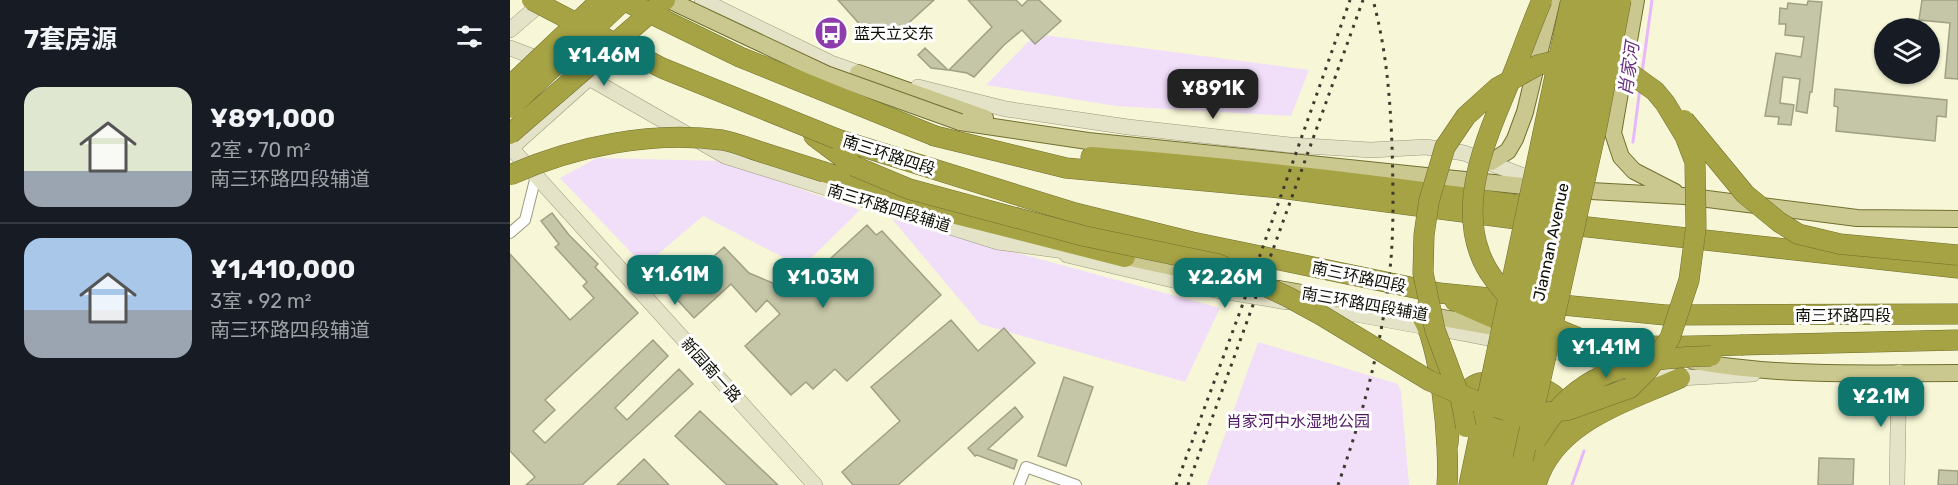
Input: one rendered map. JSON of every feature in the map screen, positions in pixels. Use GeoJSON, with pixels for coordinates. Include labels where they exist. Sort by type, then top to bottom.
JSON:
{"type":"FeatureCollection","features":[{"type":"Feature","properties":{"kind":"highway","name":"南三环路四段"},"geometry":{"type":"LineString","coordinates":[[532,0],[662,68],[789,120],[832,142],[1075,213],[1192,242],[1439,293],[1665,315],[1958,314]]}},
{"type":"Feature","properties":{"kind":"highway"},"geometry":{"type":"LineString","coordinates":[[510,86],[601,0]]}},
{"type":"Feature","properties":{"kind":"highway","name":"南三环路四段"},"geometry":{"type":"LineString","coordinates":[[623,0],[740,57],[936,136],[1066,168],[1280,188],[1649,234],[1958,268]]}},
{"type":"Feature","properties":{"kind":"highway"},"geometry":{"type":"LineString","coordinates":[[510,108],[623,0]]}},
{"type":"Feature","properties":{"kind":"highway"},"geometry":{"type":"LineString","coordinates":[[510,144],[667,0]]}},
{"type":"Feature","properties":{"kind":"highway"},"geometry":{"type":"LineString","coordinates":[[1542,0],[1478,162],[1474,197],[1474,226],[1480,254],[1499,287],[1518,307],[1542,323],[1581,339],[1625,345],[1958,340]]}},
{"type":"Feature","properties":{"kind":"highway"},"geometry":{"type":"LineString","coordinates":[[1468,485],[1499,416],[1571,0]]}},
{"type":"Feature","properties":{"kind":"highway","name":"Jiannan Avenue"},"geometry":{"type":"LineString","coordinates":[[1485,485],[1587,0]]}},
{"type":"Feature","properties":{"kind":"highway","name":"Jiannan Avenue"},"geometry":{"type":"LineString","coordinates":[[1500,485],[1499,416],[1604,0]]}},
{"type":"Feature","properties":{"kind":"highway"},"geometry":{"type":"LineString","coordinates":[[1518,485],[1597,126],[1621,0]]}},
{"type":"Feature","properties":{"kind":"highway"},"geometry":{"type":"LineString","coordinates":[[1468,485],[1466,427],[1461,400],[1435,330],[1423,273],[1424,235],[1429,201],[1445,147],[1466,116],[1497,88],[1538,65],[1563,59],[1598,61],[1627,71],[1655,91],[1678,112],[1745,194],[1779,222],[1798,234],[1840,244],[1958,255]]}},
{"type":"Feature","properties":{"kind":"highway"},"geometry":{"type":"LineString","coordinates":[[832,142],[854,166],[909,189],[1084,236],[1218,264],[1288,297],[1439,385],[1478,402],[1508,411],[1550,412],[1568,410],[1630,388],[1648,370],[1670,338],[1689,280],[1696,227],[1695,162],[1685,136],[1655,91]]}},
{"type":"Feature","properties":{"kind":"highway"},"geometry":{"type":"LineString","coordinates":[[510,175],[594,146],[649,139],[683,138],[724,141],[956,214],[1125,257]]}},
{"type":"Feature","properties":{"kind":"highway"},"geometry":{"type":"LineString","coordinates":[[1439,293],[1525,332]]}},
{"type":"Feature","properties":{"kind":"highway"},"geometry":{"type":"LineString","coordinates":[[1425,322],[1427,321],[1432,343],[1447,428],[1447,485]]}},
{"type":"Feature","properties":{"kind":"highway"},"geometry":{"type":"LineString","coordinates":[[1523,459],[1555,412],[1581,388],[1609,372],[1640,362],[1701,356],[1958,352]]}},
{"type":"Feature","properties":{"kind":"highway"},"geometry":{"type":"LineString","coordinates":[[1538,478],[1553,451],[1568,435],[1593,417],[1680,378]]}},
{"type":"Feature","properties":{"kind":"highway"},"geometry":{"type":"LineString","coordinates":[[1448,444],[1451,421],[1457,402],[1468,390],[1479,384],[1499,381],[1543,387],[1554,394],[1563,409],[1562,417],[1545,451],[1538,478]]}},
{"type":"Feature","properties":{"kind":"main road"},"geometry":{"type":"LineString","coordinates":[[510,30],[545,0]]}},
{"type":"Feature","properties":{"kind":"main road"},"geometry":{"type":"LineString","coordinates":[[667,0],[826,74],[960,122],[1089,141],[1556,189],[1684,196],[1857,219],[1958,219]]}},
{"type":"Feature","properties":{"kind":"main road"},"geometry":{"type":"LineString","coordinates":[[510,144],[589,78],[675,0]]}},
{"type":"Feature","properties":{"kind":"main road"},"geometry":{"type":"LineString","coordinates":[[702,0],[831,63],[858,73],[995,121],[1089,141]]}},
{"type":"Feature","properties":{"kind":"main road"},"geometry":{"type":"LineString","coordinates":[[1491,162],[1508,151],[1515,139],[1525,112],[1552,0]]}},
{"type":"Feature","properties":{"kind":"main road"},"geometry":{"type":"LineString","coordinates":[[1636,0],[1613,133],[1621,157],[1634,171],[1684,196]]}},
{"type":"Feature","properties":{"kind":"main road","name":"南三环路四段辅道"},"geometry":{"type":"LineString","coordinates":[[510,48],[589,78],[725,156],[998,242],[1125,257],[1425,322],[1525,332],[1718,366],[1781,371],[1958,373]]}},
{"type":"Feature","properties":{"kind":"main road"},"geometry":{"type":"LineString","coordinates":[[858,73],[1006,109],[1128,128],[1290,145],[1371,150],[1426,147],[1464,153],[1556,189]]}},
{"type":"Feature","properties":{"kind":"main road"},"geometry":{"type":"LineString","coordinates":[[1525,112],[1550,141],[1567,149],[1580,149],[1613,133]]}},
{"type":"Feature","properties":{"kind":"main road","name":"新园南一路"},"geometry":{"type":"LineString","coordinates":[[510,144],[536,176],[815,485]]}},
{"type":"Feature","properties":{"kind":"main road"},"geometry":{"type":"LineString","coordinates":[[1908,219],[1958,227]]}},
{"type":"Feature","properties":{"kind":"main road"},"geometry":{"type":"LineString","coordinates":[[1038,248],[1215,290],[1425,322],[1660,375],[1680,378],[1781,371]]}},
{"type":"Feature","properties":{"kind":"main road"},"geometry":{"type":"LineString","coordinates":[[1920,373],[1958,367]]}},
{"type":"Feature","properties":{"kind":"main road"},"geometry":{"type":"LineString","coordinates":[[1897,485],[1899,372]]}},
{"type":"Feature","properties":{"kind":"street"},"geometry":{"type":"LineString","coordinates":[[510,233],[525,220],[536,176]]}},
{"type":"Feature","properties":{"kind":"street"},"geometry":{"type":"LineString","coordinates":[[1019,485],[1026,467],[1076,485]]}},
{"type":"Feature","properties":{"kind":"green space"},"geometry":{"type":"Polygon","coordinates":[[[1036,34],[1309,70],[1291,116],[1116,106],[986,85],[1036,34]]]}},
{"type":"Feature","properties":{"kind":"green space"},"geometry":{"type":"Polygon","coordinates":[[[597,158],[721,161],[860,210],[802,267],[703,216],[644,266],[560,178],[597,158]]]}},
{"type":"Feature","properties":{"kind":"green space"},"geometry":{"type":"Polygon","coordinates":[[[892,219],[1220,308],[1185,382],[980,324],[892,219]]]}},
{"type":"Feature","properties":{"kind":"green space","name":"肖家河中水湿地公园"},"geometry":{"type":"Polygon","coordinates":[[[1258,342],[1398,384],[1401,391],[1409,485],[1207,485],[1258,342]]]}},
{"type":"Feature","properties":{"kind":"building"},"geometry":{"type":"Polygon","coordinates":[[[838,0],[934,0],[891,39],[864,29],[838,0]]]}},
{"type":"Feature","properties":{"kind":"building"},"geometry":{"type":"Polygon","coordinates":[[[968,0],[1016,0],[1022,6],[1028,0],[1039,0],[1061,21],[1035,44],[1022,30],[1004,45],[974,77],[967,73],[949,70],[992,27],[968,0]]]}},
{"type":"Feature","properties":{"kind":"building"},"geometry":{"type":"Polygon","coordinates":[[[1922,0],[1958,0],[1958,79],[1945,78],[1950,23],[1940,22],[1940,18],[1919,18],[1922,0]]]}},
{"type":"Feature","properties":{"kind":"building"},"geometry":{"type":"Polygon","coordinates":[[[1808,1],[1822,2],[1812,92],[1810,92],[1807,113],[1796,111],[1800,79],[1783,77],[1780,103],[1794,105],[1791,125],[1778,124],[1779,117],[1765,116],[1776,53],[1801,57],[1804,37],[1785,35],[1786,24],[1779,24],[1780,8],[1787,9],[1788,3],[1807,5],[1808,1]]]}},
{"type":"Feature","properties":{"kind":"building"},"geometry":{"type":"Polygon","coordinates":[[[925,48],[948,70],[931,68],[918,55],[925,48]]]}},
{"type":"Feature","properties":{"kind":"building"},"geometry":{"type":"Polygon","coordinates":[[[1835,89],[1947,100],[1946,117],[1937,116],[1935,141],[1836,131],[1838,107],[1834,106],[1835,89]]]}},
{"type":"Feature","properties":{"kind":"building"},"geometry":{"type":"Polygon","coordinates":[[[552,213],[569,235],[598,264],[595,267],[638,313],[545,400],[555,410],[533,431],[545,443],[653,340],[668,356],[615,408],[627,420],[679,369],[693,384],[582,485],[526,485],[535,477],[510,451],[510,254],[570,320],[594,298],[583,286],[587,282],[555,247],[559,244],[541,221],[552,213]]]}},
{"type":"Feature","properties":{"kind":"building"},"geometry":{"type":"Polygon","coordinates":[[[867,225],[876,235],[882,231],[941,295],[847,381],[835,369],[813,389],[806,382],[791,395],[745,346],[780,314],[767,300],[756,312],[731,284],[694,318],[672,294],[724,247],[749,273],[794,292],[867,225]]]}},
{"type":"Feature","properties":{"kind":"building"},"geometry":{"type":"Polygon","coordinates":[[[951,320],[978,351],[1004,328],[1035,363],[898,485],[853,485],[842,472],[900,421],[871,387],[951,320]]]}},
{"type":"Feature","properties":{"kind":"building"},"geometry":{"type":"Polygon","coordinates":[[[1064,377],[1093,387],[1066,466],[1038,456],[1064,377]]]}},
{"type":"Feature","properties":{"kind":"building"},"geometry":{"type":"Polygon","coordinates":[[[1015,407],[1023,417],[988,449],[1017,460],[1014,469],[975,456],[968,448],[1015,407]]]}},
{"type":"Feature","properties":{"kind":"building"},"geometry":{"type":"Polygon","coordinates":[[[700,411],[778,485],[727,485],[675,436],[700,411]]]}},
{"type":"Feature","properties":{"kind":"building"},"geometry":{"type":"Polygon","coordinates":[[[1819,458],[1854,459],[1853,485],[1818,485],[1819,458]]]}},
{"type":"Feature","properties":{"kind":"building"},"geometry":{"type":"Polygon","coordinates":[[[644,459],[669,485],[617,485],[644,459]]]}},
{"type":"Feature","properties":{"kind":"building"},"geometry":{"type":"Polygon","coordinates":[[[1939,470],[1958,471],[1958,485],[1938,485],[1939,470]]]}},
{"type":"Feature","properties":{"kind":"waterway","name":"肖家河"},"geometry":{"type":"LineString","coordinates":[[1642,73],[1652,0]]}},
{"type":"Feature","properties":{"kind":"waterway","name":"肖家河"},"geometry":{"type":"LineString","coordinates":[[1633,142],[1640,88]]}},
{"type":"Feature","properties":{"kind":"waterway","name":"肖家河"},"geometry":{"type":"LineString","coordinates":[[1572,485],[1584,451]]}},
{"type":"Feature","properties":{"kind":"railway"},"geometry":{"type":"LineString","coordinates":[[1176,485],[1350,0]]}},
{"type":"Feature","properties":{"kind":"railway"},"geometry":{"type":"LineString","coordinates":[[1188,485],[1363,0]]}},
{"type":"Feature","properties":{"kind":"railway"},"geometry":{"type":"LineString","coordinates":[[1338,485],[1372,374],[1391,259],[1393,187],[1390,108],[1387,72],[1373,0]]}},
{"type":"Feature","properties":{"kind":"place","name":"蓝天立交东"},"geometry":{"type":"Point","coordinates":[831,33]}}]}
